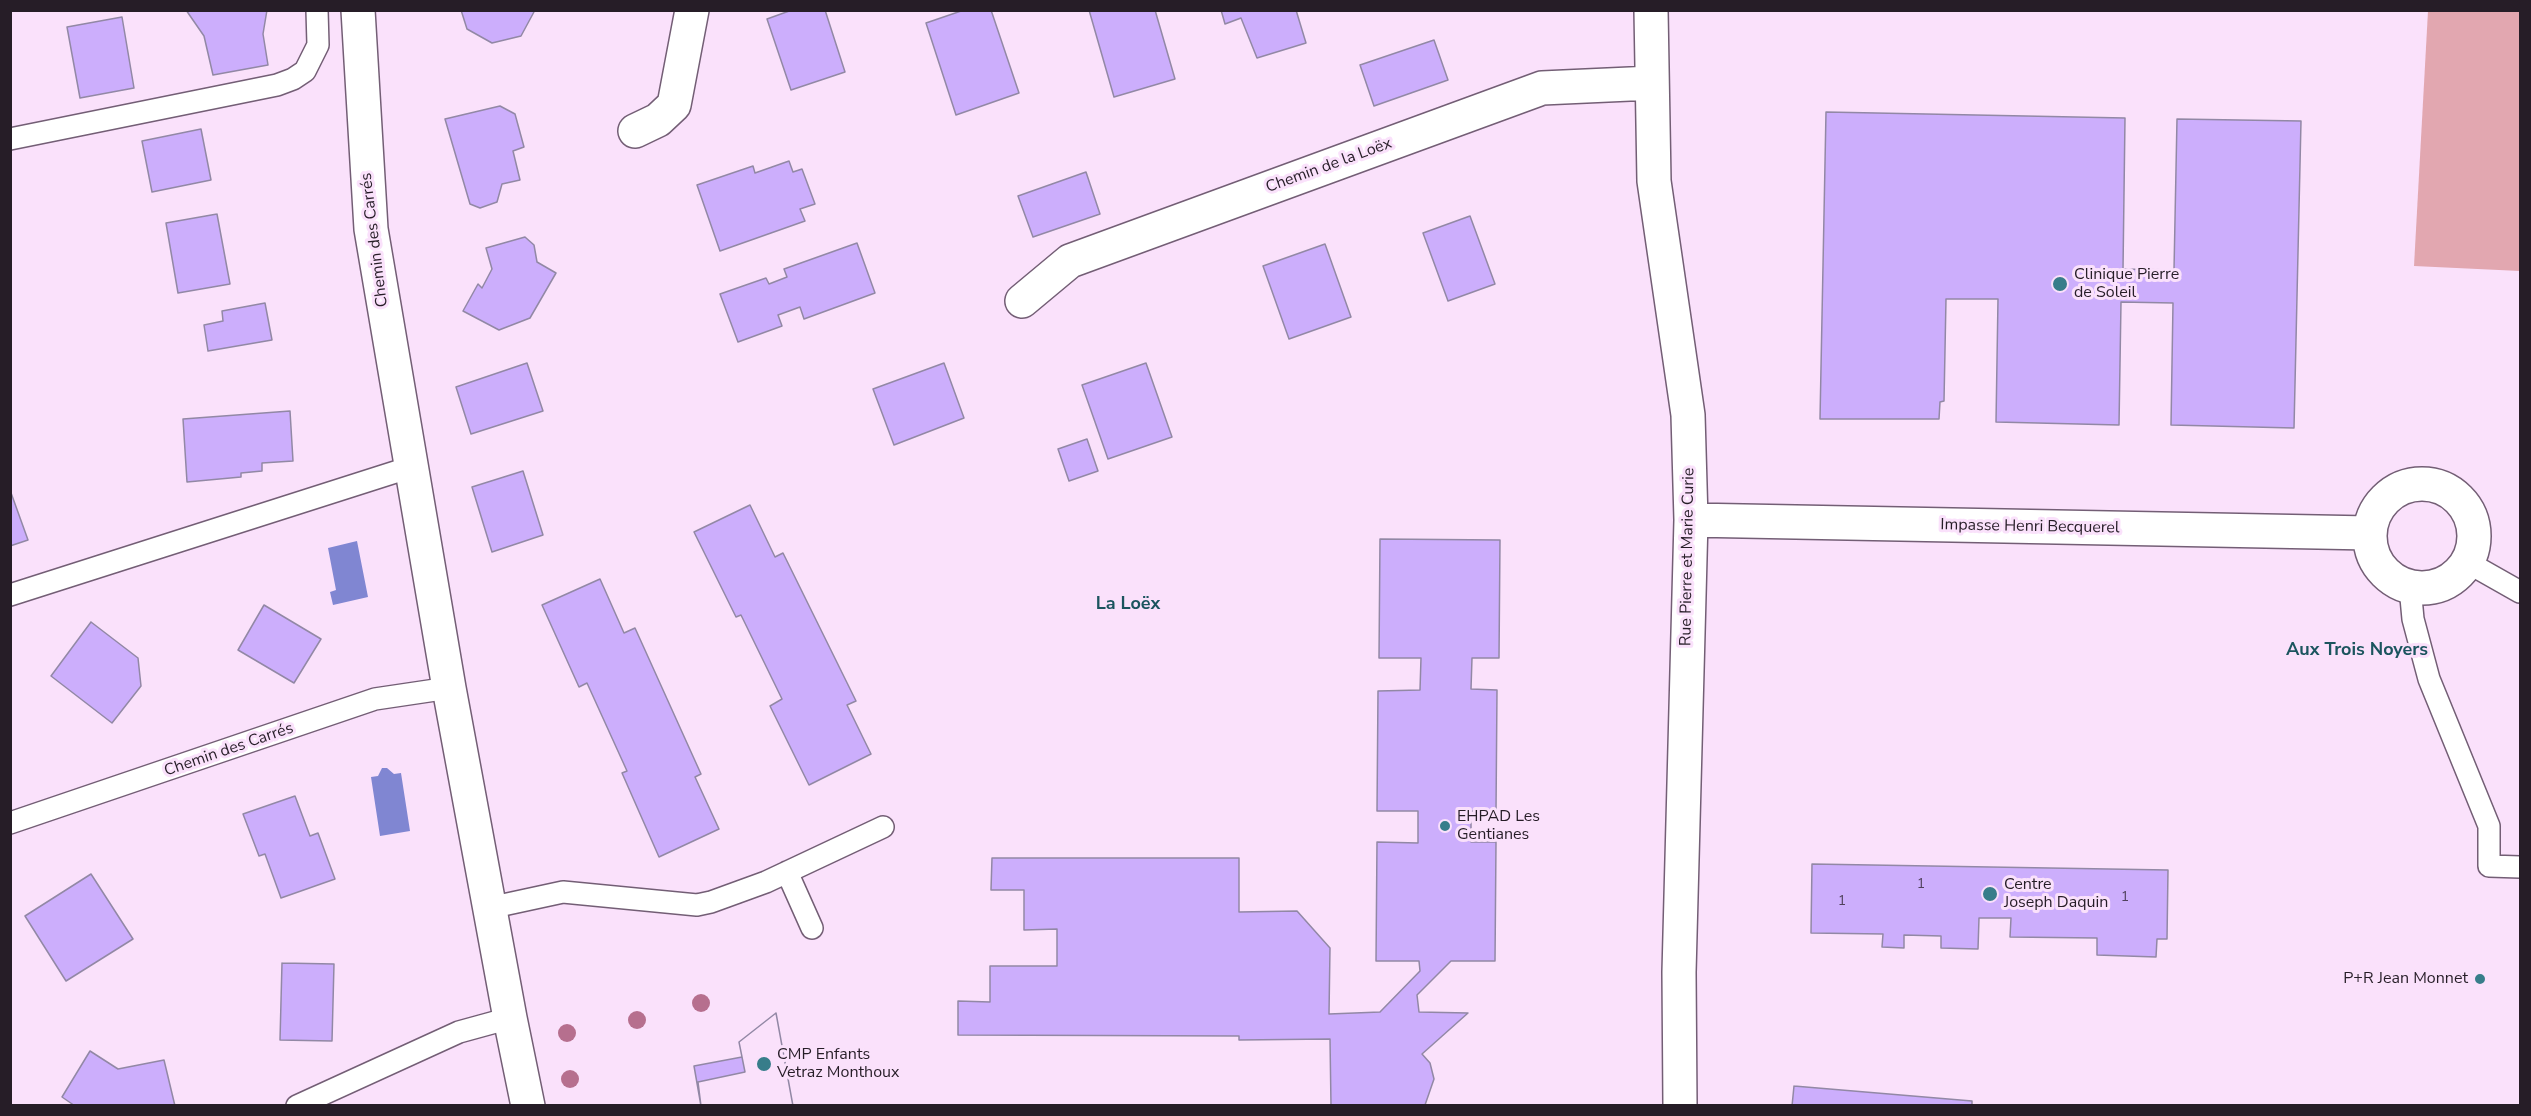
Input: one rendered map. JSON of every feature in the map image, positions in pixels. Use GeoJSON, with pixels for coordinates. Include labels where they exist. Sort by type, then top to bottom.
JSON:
{"type":"FeatureCollection","features":[{"type":"Feature","properties":{"kind":"street","name":"Chemin des Carrés"},"geometry":{"type":"LineString","coordinates":[[358,10],[371,230],[449,688],[528,1106]]}},
{"type":"Feature","properties":{"kind":"street"},"geometry":{"type":"LineString","coordinates":[[635,130],[657,120],[674,105],[692,10]]}},
{"type":"Feature","properties":{"kind":"street","name":"Rue Pierre et Marie Curie"},"geometry":{"type":"LineString","coordinates":[[1652,10],[1654,181],[1686,385],[1691,520],[1680,972],[1680,1106]]}},
{"type":"Feature","properties":{"kind":"street","name":"Chemin de la Loëx"},"geometry":{"type":"LineString","coordinates":[[1022,300],[1070,261],[1542,88],[1652,83]]}},
{"type":"Feature","properties":{"kind":"street"},"geometry":{"type":"LineString","coordinates":[[2418,484],[2437,487],[2460,501],[2470,517],[2474,535],[2467,562],[2447,582],[2429,588],[2410,587],[2394,580],[2380,568],[2372,551],[2370,533],[2379,507],[2392,494],[2418,484]]}},
{"type":"Feature","properties":{"kind":"street","name":"Impasse Henri Becquerel"},"geometry":{"type":"LineString","coordinates":[[1691,520],[2370,533]]}},
{"type":"Feature","properties":{"kind":"lane"},"geometry":{"type":"LineString","coordinates":[[10,139],[293,80],[304,71],[318,45],[317,10]]}},
{"type":"Feature","properties":{"kind":"lane"},"geometry":{"type":"LineString","coordinates":[[10,595],[411,467]]}},
{"type":"Feature","properties":{"kind":"lane"},"geometry":{"type":"LineString","coordinates":[[2467,562],[2520,592]]}},
{"type":"Feature","properties":{"kind":"lane"},"geometry":{"type":"LineString","coordinates":[[2410,587],[2413,619],[2429,679],[2489,825],[2489,866],[2520,867]]}},
{"type":"Feature","properties":{"kind":"lane","name":"Chemin des Carrés"},"geometry":{"type":"LineString","coordinates":[[10,823],[375,699],[449,688]]}},
{"type":"Feature","properties":{"kind":"lane"},"geometry":{"type":"LineString","coordinates":[[489,908],[563,892],[698,904],[766,882],[883,827]]}},
{"type":"Feature","properties":{"kind":"lane"},"geometry":{"type":"LineString","coordinates":[[787,872],[812,928]]}},
{"type":"Feature","properties":{"kind":"lane"},"geometry":{"type":"LineString","coordinates":[[297,1106],[459,1032],[510,1018]]}},
{"type":"Feature","properties":{"kind":"shaded area"},"geometry":{"type":"Polygon","coordinates":[[[2428,11],[2520,11],[2520,271],[2414,266],[2428,11]]]}},
{"type":"Feature","properties":{"kind":"water"},"geometry":{"type":"Polygon","coordinates":[[[357,541],[368,597],[333,605],[330,592],[336,590],[328,548],[357,541]]]}},
{"type":"Feature","properties":{"kind":"water"},"geometry":{"type":"Polygon","coordinates":[[[382,768],[387,768],[394,774],[401,773],[410,831],[380,836],[371,777],[378,776],[382,768]]]}},
{"type":"Feature","properties":{"kind":"building"},"geometry":{"type":"Polygon","coordinates":[[[186,10],[267,10],[263,34],[268,65],[213,75],[204,36],[186,10]]]}},
{"type":"Feature","properties":{"kind":"building"},"geometry":{"type":"Polygon","coordinates":[[[461,10],[535,10],[521,36],[492,43],[467,29],[461,10]]]}},
{"type":"Feature","properties":{"kind":"building"},"geometry":{"type":"Polygon","coordinates":[[[792,10],[825,10],[845,72],[791,90],[767,19],[792,10]]]}},
{"type":"Feature","properties":{"kind":"building"},"geometry":{"type":"Polygon","coordinates":[[[964,10],[991,10],[1019,93],[956,115],[926,23],[964,10]]]}},
{"type":"Feature","properties":{"kind":"building"},"geometry":{"type":"Polygon","coordinates":[[[1089,10],[1155,10],[1175,79],[1114,97],[1089,10]]]}},
{"type":"Feature","properties":{"kind":"building"},"geometry":{"type":"Polygon","coordinates":[[[1221,10],[1296,10],[1306,43],[1257,58],[1241,18],[1225,24],[1221,10]]]}},
{"type":"Feature","properties":{"kind":"building"},"geometry":{"type":"Polygon","coordinates":[[[122,17],[134,88],[80,98],[67,27],[122,17]]]}},
{"type":"Feature","properties":{"kind":"building"},"geometry":{"type":"Polygon","coordinates":[[[1434,40],[1448,80],[1374,106],[1360,65],[1434,40]]]}},
{"type":"Feature","properties":{"kind":"building"},"geometry":{"type":"Polygon","coordinates":[[[500,106],[515,114],[524,147],[513,151],[520,180],[502,184],[497,202],[480,208],[470,204],[445,119],[500,106]]]}},
{"type":"Feature","properties":{"kind":"building","name":"Clinique Pierre de Soleil"},"geometry":{"type":"Polygon","coordinates":[[[1826,112],[2125,118],[2123,269],[2174,270],[2177,119],[2301,121],[2294,428],[2171,425],[2173,303],[2121,302],[2119,425],[1996,422],[1998,299],[1946,299],[1944,401],[1940,402],[1939,419],[1820,419],[1826,112]]]}},
{"type":"Feature","properties":{"kind":"building"},"geometry":{"type":"Polygon","coordinates":[[[201,129],[211,180],[152,192],[142,141],[201,129]]]}},
{"type":"Feature","properties":{"kind":"building"},"geometry":{"type":"Polygon","coordinates":[[[789,161],[793,172],[802,169],[815,204],[800,209],[805,221],[720,251],[697,185],[753,166],[755,173],[789,161]]]}},
{"type":"Feature","properties":{"kind":"building"},"geometry":{"type":"Polygon","coordinates":[[[1086,172],[1100,214],[1033,237],[1018,196],[1086,172]]]}},
{"type":"Feature","properties":{"kind":"building"},"geometry":{"type":"Polygon","coordinates":[[[217,214],[230,284],[178,293],[166,223],[217,214]]]}},
{"type":"Feature","properties":{"kind":"building"},"geometry":{"type":"Polygon","coordinates":[[[1470,216],[1495,284],[1448,301],[1423,233],[1470,216]]]}},
{"type":"Feature","properties":{"kind":"building"},"geometry":{"type":"Polygon","coordinates":[[[525,237],[534,245],[537,262],[556,273],[530,318],[499,330],[463,311],[478,284],[482,288],[492,269],[486,248],[525,237]]]}},
{"type":"Feature","properties":{"kind":"building"},"geometry":{"type":"Polygon","coordinates":[[[857,243],[875,293],[804,319],[800,307],[778,315],[782,326],[738,342],[720,294],[766,278],[769,284],[787,277],[784,269],[857,243]]]}},
{"type":"Feature","properties":{"kind":"building"},"geometry":{"type":"Polygon","coordinates":[[[1325,244],[1351,317],[1289,339],[1263,266],[1325,244]]]}},
{"type":"Feature","properties":{"kind":"building"},"geometry":{"type":"Polygon","coordinates":[[[265,303],[272,340],[208,351],[204,325],[223,321],[222,311],[265,303]]]}},
{"type":"Feature","properties":{"kind":"building"},"geometry":{"type":"Polygon","coordinates":[[[527,363],[543,411],[471,434],[456,387],[527,363]]]}},
{"type":"Feature","properties":{"kind":"building"},"geometry":{"type":"Polygon","coordinates":[[[944,363],[964,418],[894,445],[873,389],[944,363]]]}},
{"type":"Feature","properties":{"kind":"building"},"geometry":{"type":"Polygon","coordinates":[[[1146,363],[1172,437],[1108,459],[1082,385],[1146,363]]]}},
{"type":"Feature","properties":{"kind":"building"},"geometry":{"type":"Polygon","coordinates":[[[290,411],[293,461],[262,463],[262,471],[241,473],[241,477],[187,482],[183,419],[290,411]]]}},
{"type":"Feature","properties":{"kind":"building"},"geometry":{"type":"Polygon","coordinates":[[[1087,439],[1098,471],[1069,481],[1058,449],[1087,439]]]}},
{"type":"Feature","properties":{"kind":"building"},"geometry":{"type":"Polygon","coordinates":[[[523,471],[543,535],[492,552],[472,487],[523,471]]]}},
{"type":"Feature","properties":{"kind":"building"},"geometry":{"type":"Polygon","coordinates":[[[10,490],[28,540],[10,546],[10,490]]]}},
{"type":"Feature","properties":{"kind":"building"},"geometry":{"type":"Polygon","coordinates":[[[750,505],[775,557],[783,553],[856,701],[847,705],[871,754],[809,785],[770,706],[782,699],[741,615],[736,617],[694,532],[750,505]]]}},
{"type":"Feature","properties":{"kind":"building","name":"EHPAD Les Gentianes"},"geometry":{"type":"Polygon","coordinates":[[[1380,539],[1500,540],[1499,658],[1472,658],[1471,689],[1497,690],[1496,811],[1471,811],[1471,842],[1496,842],[1495,961],[1451,961],[1417,995],[1419,1012],[1468,1013],[1422,1054],[1430,1063],[1434,1079],[1425,1105],[1331,1106],[1330,1039],[1239,1040],[1239,1036],[958,1035],[958,1001],[990,1002],[990,966],[1057,966],[1057,929],[1024,930],[1024,890],[991,890],[992,858],[1239,858],[1239,912],[1297,911],[1330,948],[1329,1014],[1380,1012],[1420,971],[1419,961],[1376,961],[1377,842],[1418,843],[1418,811],[1377,811],[1378,691],[1420,690],[1421,658],[1379,658],[1380,539]]]}},
{"type":"Feature","properties":{"kind":"building"},"geometry":{"type":"Polygon","coordinates":[[[600,579],[624,633],[635,628],[701,774],[695,777],[719,829],[659,857],[622,773],[627,771],[587,683],[579,687],[542,605],[600,579]]]}},
{"type":"Feature","properties":{"kind":"building"},"geometry":{"type":"Polygon","coordinates":[[[264,605],[321,639],[294,683],[238,650],[264,605]]]}},
{"type":"Feature","properties":{"kind":"building"},"geometry":{"type":"Polygon","coordinates":[[[91,622],[138,658],[141,686],[112,723],[51,676],[91,622]]]}},
{"type":"Feature","properties":{"kind":"building"},"geometry":{"type":"Polygon","coordinates":[[[295,796],[310,836],[318,833],[335,879],[281,898],[265,854],[259,856],[243,814],[295,796]]]}},
{"type":"Feature","properties":{"kind":"building","name":"Centre Joseph Daquin"},"geometry":{"type":"Polygon","coordinates":[[[1812,864],[2168,870],[2167,939],[2157,939],[2156,957],[2097,955],[2097,938],[2010,937],[2011,918],[1979,918],[1978,949],[1941,948],[1941,936],[1904,935],[1904,948],[1882,947],[1883,934],[1811,933],[1812,864]]]}},
{"type":"Feature","properties":{"kind":"building"},"geometry":{"type":"Polygon","coordinates":[[[91,874],[133,939],[66,981],[25,916],[91,874]]]}},
{"type":"Feature","properties":{"kind":"building"},"geometry":{"type":"Polygon","coordinates":[[[282,963],[334,964],[332,1041],[280,1040],[282,963]]]}},
{"type":"Feature","properties":{"kind":"building","name":"CMP Enfants Vetraz Monthoux"},"geometry":{"type":"Polygon","coordinates":[[[776,1013],[793,1106],[701,1106],[694,1066],[742,1057],[739,1042],[776,1013]]]}},
{"type":"Feature","properties":{"kind":"building","name":"CMP Enfants Vetraz Monthoux"},"geometry":{"type":"Polygon","coordinates":[[[776,1013],[793,1106],[701,1106],[698,1082],[745,1072],[739,1042],[776,1013]]]}},
{"type":"Feature","properties":{"kind":"building"},"geometry":{"type":"Polygon","coordinates":[[[90,1051],[118,1069],[164,1060],[175,1106],[75,1106],[62,1097],[90,1051]]]}},
{"type":"Feature","properties":{"kind":"building"},"geometry":{"type":"Polygon","coordinates":[[[1794,1086],[1972,1101],[1972,1106],[1792,1106],[1794,1086]]]}},
{"type":"Feature","properties":{"kind":"place","name":"Clinique Pierre de Soleil"},"geometry":{"type":"Point","coordinates":[2060,284]}},
{"type":"Feature","properties":{"kind":"place","name":"EHPAD Les Gentianes"},"geometry":{"type":"Point","coordinates":[1445,826]}},
{"type":"Feature","properties":{"kind":"place","name":"Centre Joseph Daquin"},"geometry":{"type":"Point","coordinates":[1990,894]}},
{"type":"Feature","properties":{"kind":"place","name":"P+R Jean Monnet"},"geometry":{"type":"Point","coordinates":[2480,979]}},
{"type":"Feature","properties":{"kind":"place","name":"CMP Enfants Vetraz Monthoux"},"geometry":{"type":"Point","coordinates":[764,1064]}},
{"type":"Feature","properties":{"kind":"district","name":"La Loëx"},"geometry":{"type":"Point","coordinates":[1128,605]}},
{"type":"Feature","properties":{"kind":"district","name":"Aux Trois Noyers"},"geometry":{"type":"Point","coordinates":[2357,651]}}]}
